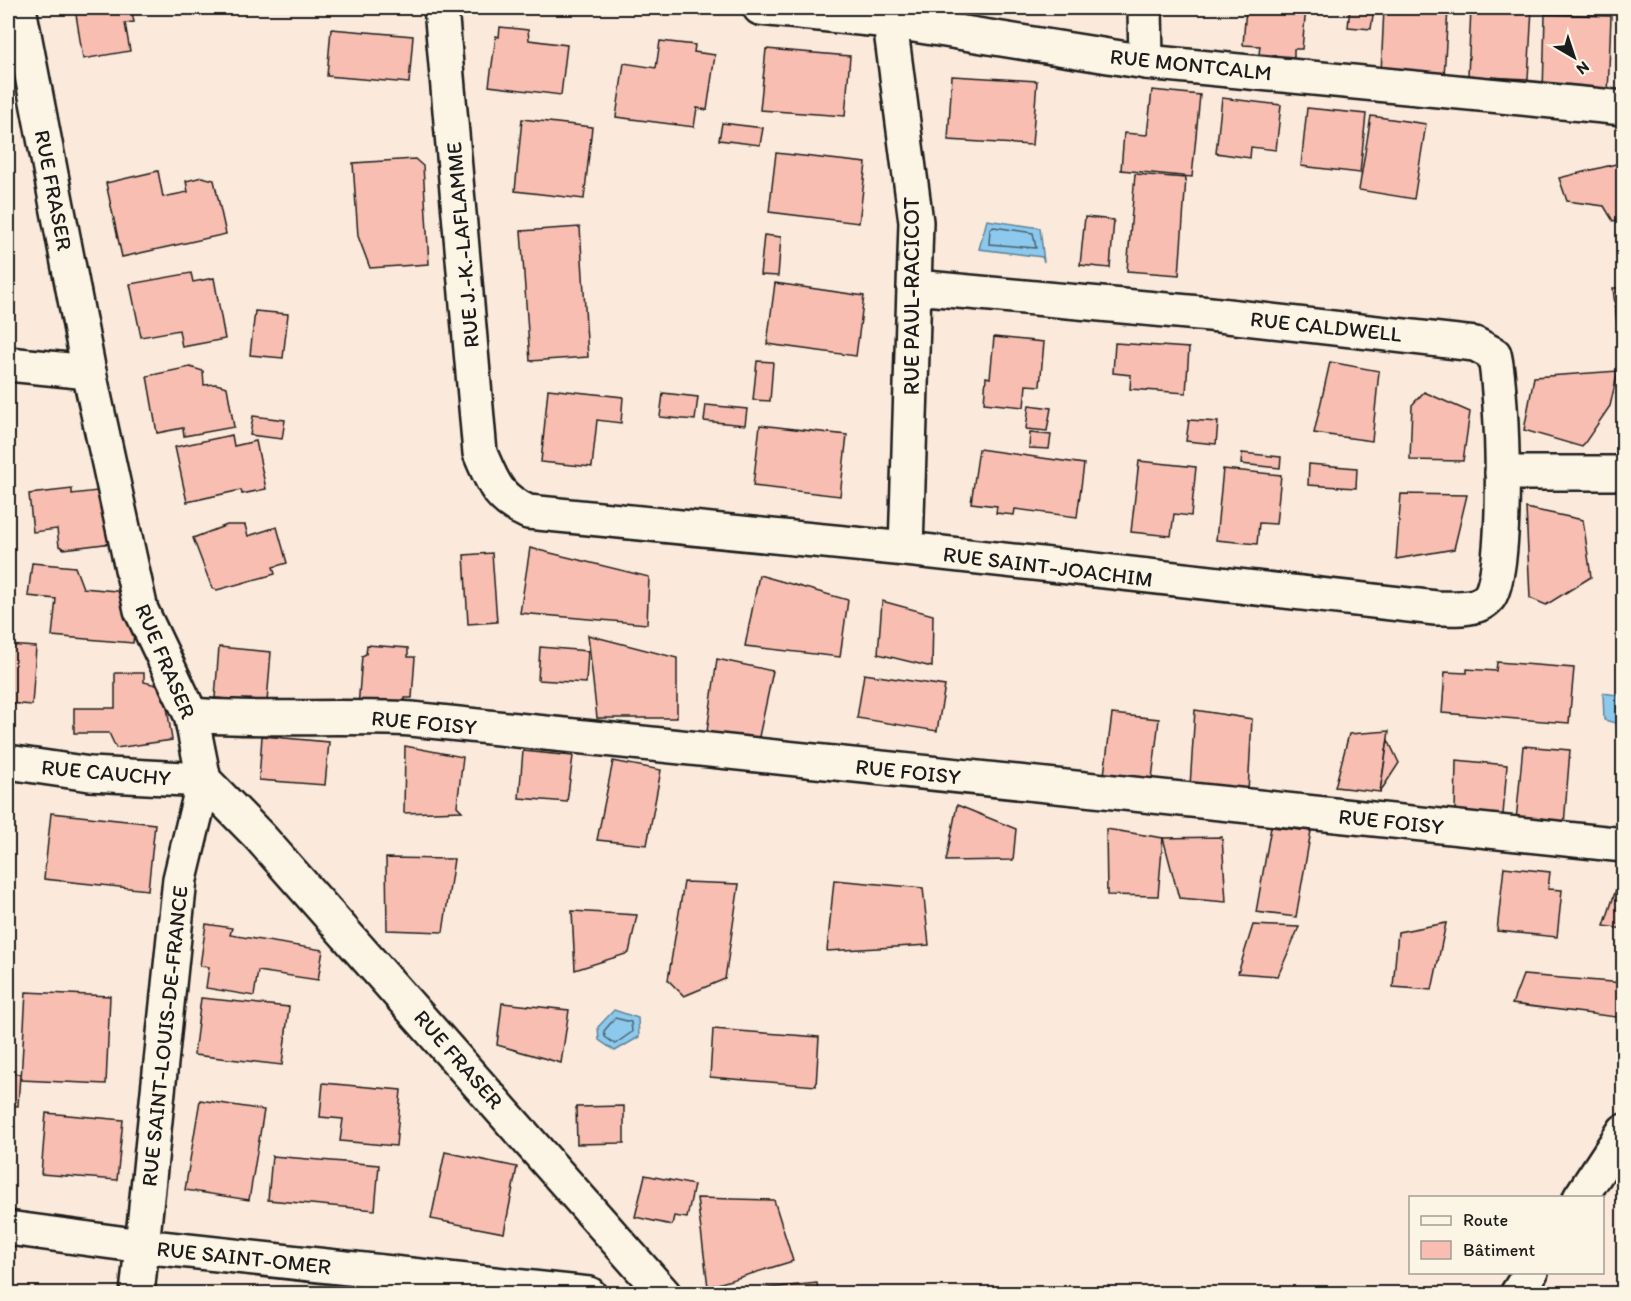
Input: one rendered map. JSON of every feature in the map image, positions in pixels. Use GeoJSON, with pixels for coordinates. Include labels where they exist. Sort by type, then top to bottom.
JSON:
{"type":"FeatureCollection","features":[{"type":"Feature","properties":{"kind":"street","name":"RUE FRASER"},"geometry":{"type":"LineString","coordinates":[[19,8],[89,372],[141,610],[191,715],[204,780],[291,872],[664,1293]]}},
{"type":"Feature","properties":{"kind":"street","name":"RUE J.-K.-LAFLAMME"},"geometry":{"type":"LineString","coordinates":[[441,8],[480,453],[492,481]]}},
{"type":"Feature","properties":{"kind":"street","name":"RUE MONTCALM"},"geometry":{"type":"LineString","coordinates":[[760,8],[889,14],[1146,62],[1623,108]]}},
{"type":"Feature","properties":{"kind":"street"},"geometry":{"type":"LineString","coordinates":[[1145,8],[1146,62]]}},
{"type":"Feature","properties":{"kind":"street","name":"RUE PAUL-RACICOT"},"geometry":{"type":"LineString","coordinates":[[889,14],[916,222],[906,549]]}},
{"type":"Feature","properties":{"kind":"street","name":"RUE CALDWELL"},"geometry":{"type":"LineString","coordinates":[[915,287],[1210,314],[1475,344],[1494,354],[1499,372],[1502,473]]}},
{"type":"Feature","properties":{"kind":"street"},"geometry":{"type":"LineString","coordinates":[[8,364],[89,372]]}},
{"type":"Feature","properties":{"kind":"street"},"geometry":{"type":"LineString","coordinates":[[1502,473],[1623,473]]}},
{"type":"Feature","properties":{"kind":"street","name":"RUE SAINT-JOACHIM"},"geometry":{"type":"LineString","coordinates":[[492,481],[507,502],[528,512],[906,549],[1436,608],[1468,608],[1488,599],[1497,583],[1502,473]]}},
{"type":"Feature","properties":{"kind":"street","name":"RUE FOISY"},"geometry":{"type":"LineString","coordinates":[[191,715],[243,719],[357,716],[411,719],[1623,846]]}},
{"type":"Feature","properties":{"kind":"street","name":"RUE CAUCHY"},"geometry":{"type":"LineString","coordinates":[[8,762],[90,774],[204,780]]}},
{"type":"Feature","properties":{"kind":"street","name":"RUE SAINT-LOUIS-DE-FRANCE"},"geometry":{"type":"LineString","coordinates":[[137,1293],[180,879],[204,780]]}},
{"type":"Feature","properties":{"kind":"street"},"geometry":{"type":"LineString","coordinates":[[1581,1196],[1623,1131]]}},
{"type":"Feature","properties":{"kind":"street","name":"RUE SAINT-OMER"},"geometry":{"type":"LineString","coordinates":[[8,1228],[142,1246],[589,1293]]}},
{"type":"Feature","properties":{"kind":"street"},"geometry":{"type":"LineString","coordinates":[[1517,1293],[1530,1274]]}},
{"type":"Feature","properties":{"kind":"water"},"geometry":{"type":"Polygon","coordinates":[[[987,220],[1040,228],[1044,262],[1042,257],[979,249],[987,220]]]}},
{"type":"Feature","properties":{"kind":"water"},"geometry":{"type":"Polygon","coordinates":[[[1603,693],[1623,696],[1623,725],[1604,720],[1603,693]]]}},
{"type":"Feature","properties":{"kind":"water"},"geometry":{"type":"Polygon","coordinates":[[[614,1010],[638,1018],[639,1037],[615,1051],[599,1040],[598,1027],[614,1010]]]}},
{"type":"Feature","properties":{"kind":"building"},"geometry":{"type":"Polygon","coordinates":[[[75,8],[131,8],[134,22],[125,23],[130,51],[83,59],[75,8]]]}},
{"type":"Feature","properties":{"kind":"building"},"geometry":{"type":"Polygon","coordinates":[[[1246,8],[1306,8],[1302,49],[1294,49],[1294,57],[1259,54],[1260,46],[1243,45],[1246,8]]]}},
{"type":"Feature","properties":{"kind":"building"},"geometry":{"type":"Polygon","coordinates":[[[1350,8],[1374,8],[1371,29],[1348,27],[1350,8]]]}},
{"type":"Feature","properties":{"kind":"building"},"geometry":{"type":"Polygon","coordinates":[[[1384,8],[1448,8],[1444,77],[1381,73],[1384,8]]]}},
{"type":"Feature","properties":{"kind":"building"},"geometry":{"type":"Polygon","coordinates":[[[1471,8],[1532,8],[1528,79],[1468,76],[1471,8]]]}},
{"type":"Feature","properties":{"kind":"building"},"geometry":{"type":"Polygon","coordinates":[[[1545,14],[1611,16],[1608,95],[1543,93],[1545,14]]]}},
{"type":"Feature","properties":{"kind":"building"},"geometry":{"type":"Polygon","coordinates":[[[500,27],[528,30],[529,40],[567,45],[561,95],[489,86],[496,36],[499,37],[500,27]]]}},
{"type":"Feature","properties":{"kind":"building"},"geometry":{"type":"Polygon","coordinates":[[[331,29],[413,36],[409,83],[327,76],[331,29]]]}},
{"type":"Feature","properties":{"kind":"building"},"geometry":{"type":"Polygon","coordinates":[[[660,41],[695,45],[694,52],[715,55],[707,110],[697,108],[694,127],[616,117],[624,63],[656,68],[660,41]]]}},
{"type":"Feature","properties":{"kind":"building"},"geometry":{"type":"Polygon","coordinates":[[[766,49],[850,56],[845,116],[760,110],[766,49]]]}},
{"type":"Feature","properties":{"kind":"building"},"geometry":{"type":"Polygon","coordinates":[[[952,76],[1037,81],[1032,145],[948,140],[952,76]]]}},
{"type":"Feature","properties":{"kind":"building"},"geometry":{"type":"Polygon","coordinates":[[[1152,90],[1200,95],[1192,177],[1121,170],[1124,133],[1147,135],[1152,90]]]}},
{"type":"Feature","properties":{"kind":"building"},"geometry":{"type":"Polygon","coordinates":[[[8,91],[15,142],[8,143],[8,91]]]}},
{"type":"Feature","properties":{"kind":"building"},"geometry":{"type":"Polygon","coordinates":[[[1222,98],[1281,105],[1276,150],[1251,147],[1250,158],[1216,153],[1222,98]]]}},
{"type":"Feature","properties":{"kind":"building"},"geometry":{"type":"Polygon","coordinates":[[[1307,108],[1366,114],[1360,173],[1301,166],[1307,108]]]}},
{"type":"Feature","properties":{"kind":"building"},"geometry":{"type":"Polygon","coordinates":[[[1371,116],[1426,124],[1414,199],[1359,190],[1371,116]]]}},
{"type":"Feature","properties":{"kind":"building"},"geometry":{"type":"Polygon","coordinates":[[[522,119],[592,127],[584,199],[515,191],[522,119]]]}},
{"type":"Feature","properties":{"kind":"building"},"geometry":{"type":"Polygon","coordinates":[[[722,123],[763,128],[760,145],[719,140],[722,123]]]}},
{"type":"Feature","properties":{"kind":"building"},"geometry":{"type":"Polygon","coordinates":[[[776,153],[866,163],[859,223],[769,212],[776,153]]]}},
{"type":"Feature","properties":{"kind":"building"},"geometry":{"type":"Polygon","coordinates":[[[415,159],[423,166],[429,264],[370,268],[358,236],[353,163],[415,159]]]}},
{"type":"Feature","properties":{"kind":"building"},"geometry":{"type":"Polygon","coordinates":[[[1624,162],[1624,218],[1613,221],[1604,206],[1567,201],[1559,178],[1624,162]]]}},
{"type":"Feature","properties":{"kind":"building"},"geometry":{"type":"Polygon","coordinates":[[[158,171],[163,197],[188,192],[186,181],[202,177],[214,180],[226,234],[122,257],[106,183],[158,171]]]}},
{"type":"Feature","properties":{"kind":"building"},"geometry":{"type":"Polygon","coordinates":[[[1135,174],[1186,178],[1179,275],[1127,271],[1135,174]]]}},
{"type":"Feature","properties":{"kind":"building"},"geometry":{"type":"Polygon","coordinates":[[[1085,217],[1114,220],[1110,268],[1080,265],[1085,217]]]}},
{"type":"Feature","properties":{"kind":"building"},"geometry":{"type":"Polygon","coordinates":[[[580,227],[588,357],[530,361],[521,231],[580,227]]]}},
{"type":"Feature","properties":{"kind":"building"},"geometry":{"type":"Polygon","coordinates":[[[8,235],[13,235],[14,286],[8,286],[8,235]]]}},
{"type":"Feature","properties":{"kind":"building"},"geometry":{"type":"Polygon","coordinates":[[[764,235],[781,237],[778,276],[760,275],[764,235]]]}},
{"type":"Feature","properties":{"kind":"building"},"geometry":{"type":"Polygon","coordinates":[[[191,273],[193,282],[214,278],[225,339],[182,347],[179,330],[141,337],[130,284],[191,273]]]}},
{"type":"Feature","properties":{"kind":"building"},"geometry":{"type":"Polygon","coordinates":[[[775,283],[864,296],[856,356],[767,344],[775,283]]]}},
{"type":"Feature","properties":{"kind":"building"},"geometry":{"type":"Polygon","coordinates":[[[1613,288],[1624,288],[1624,323],[1617,323],[1613,288]]]}},
{"type":"Feature","properties":{"kind":"building"},"geometry":{"type":"Polygon","coordinates":[[[255,311],[288,314],[283,358],[250,355],[255,311]]]}},
{"type":"Feature","properties":{"kind":"building"},"geometry":{"type":"Polygon","coordinates":[[[994,337],[1044,342],[1040,386],[1026,385],[1024,407],[984,403],[986,377],[990,378],[994,337]]]}},
{"type":"Feature","properties":{"kind":"building"},"geometry":{"type":"Polygon","coordinates":[[[1115,343],[1189,348],[1186,393],[1130,389],[1131,375],[1113,373],[1115,343]]]}},
{"type":"Feature","properties":{"kind":"building"},"geometry":{"type":"Polygon","coordinates":[[[757,361],[773,362],[770,401],[753,400],[757,361]]]}},
{"type":"Feature","properties":{"kind":"building"},"geometry":{"type":"Polygon","coordinates":[[[1330,362],[1379,371],[1372,441],[1314,433],[1330,362]]]}},
{"type":"Feature","properties":{"kind":"building"},"geometry":{"type":"Polygon","coordinates":[[[190,367],[203,371],[204,385],[216,384],[227,387],[234,427],[184,436],[183,428],[157,433],[147,376],[190,367]]]}},
{"type":"Feature","properties":{"kind":"building"},"geometry":{"type":"Polygon","coordinates":[[[1618,371],[1610,406],[1582,447],[1524,430],[1534,377],[1618,371]]]}},
{"type":"Feature","properties":{"kind":"building"},"geometry":{"type":"Polygon","coordinates":[[[548,389],[623,397],[621,423],[597,420],[592,467],[541,462],[548,389]]]}},
{"type":"Feature","properties":{"kind":"building"},"geometry":{"type":"Polygon","coordinates":[[[1424,392],[1470,412],[1463,461],[1410,460],[1412,405],[1424,392]]]}},
{"type":"Feature","properties":{"kind":"building"},"geometry":{"type":"Polygon","coordinates":[[[663,393],[698,397],[695,420],[660,417],[663,393]]]}},
{"type":"Feature","properties":{"kind":"building"},"geometry":{"type":"Polygon","coordinates":[[[706,405],[747,409],[745,425],[704,421],[706,405]]]}},
{"type":"Feature","properties":{"kind":"building"},"geometry":{"type":"Polygon","coordinates":[[[1029,405],[1051,408],[1047,431],[1026,429],[1029,405]]]}},
{"type":"Feature","properties":{"kind":"building"},"geometry":{"type":"Polygon","coordinates":[[[253,416],[285,420],[282,439],[250,435],[253,416]]]}},
{"type":"Feature","properties":{"kind":"building"},"geometry":{"type":"Polygon","coordinates":[[[1189,420],[1218,422],[1216,444],[1186,441],[1189,420]]]}},
{"type":"Feature","properties":{"kind":"building"},"geometry":{"type":"Polygon","coordinates":[[[760,425],[847,435],[840,496],[753,486],[760,425]]]}},
{"type":"Feature","properties":{"kind":"building"},"geometry":{"type":"Polygon","coordinates":[[[1030,433],[1051,435],[1049,449],[1029,448],[1030,433]]]}},
{"type":"Feature","properties":{"kind":"building"},"geometry":{"type":"Polygon","coordinates":[[[232,435],[234,446],[256,441],[266,489],[242,494],[241,490],[187,502],[175,447],[232,435]]]}},
{"type":"Feature","properties":{"kind":"building"},"geometry":{"type":"Polygon","coordinates":[[[979,449],[1084,464],[1077,517],[1015,509],[1014,515],[996,513],[997,506],[971,503],[979,449]]]}},
{"type":"Feature","properties":{"kind":"building"},"geometry":{"type":"Polygon","coordinates":[[[1242,453],[1281,457],[1280,468],[1241,464],[1242,453]]]}},
{"type":"Feature","properties":{"kind":"building"},"geometry":{"type":"Polygon","coordinates":[[[1139,461],[1196,467],[1191,516],[1174,514],[1171,536],[1131,532],[1139,461]]]}},
{"type":"Feature","properties":{"kind":"building"},"geometry":{"type":"Polygon","coordinates":[[[1309,464],[1357,468],[1356,488],[1308,485],[1309,464]]]}},
{"type":"Feature","properties":{"kind":"building"},"geometry":{"type":"Polygon","coordinates":[[[1223,469],[1281,475],[1276,524],[1259,523],[1257,544],[1216,540],[1223,469]]]}},
{"type":"Feature","properties":{"kind":"building"},"geometry":{"type":"Polygon","coordinates":[[[72,489],[72,494],[114,489],[120,542],[64,549],[59,546],[57,529],[33,532],[29,494],[72,489]]]}},
{"type":"Feature","properties":{"kind":"building"},"geometry":{"type":"Polygon","coordinates":[[[1401,494],[1467,495],[1454,549],[1396,559],[1401,494]]]}},
{"type":"Feature","properties":{"kind":"building"},"geometry":{"type":"Polygon","coordinates":[[[1526,508],[1583,520],[1591,577],[1546,605],[1530,598],[1526,508]]]}},
{"type":"Feature","properties":{"kind":"building"},"geometry":{"type":"Polygon","coordinates":[[[227,525],[245,525],[248,536],[277,527],[287,563],[273,567],[275,574],[217,590],[212,588],[193,538],[227,525]]]}},
{"type":"Feature","properties":{"kind":"building"},"geometry":{"type":"Polygon","coordinates":[[[530,548],[649,577],[647,624],[520,613],[530,548]]]}},
{"type":"Feature","properties":{"kind":"building"},"geometry":{"type":"Polygon","coordinates":[[[492,553],[497,622],[468,624],[464,555],[492,553]]]}},
{"type":"Feature","properties":{"kind":"building"},"geometry":{"type":"Polygon","coordinates":[[[32,563],[75,567],[83,588],[138,593],[133,643],[52,636],[56,599],[28,596],[32,563]]]}},
{"type":"Feature","properties":{"kind":"building"},"geometry":{"type":"Polygon","coordinates":[[[759,575],[848,600],[840,657],[745,646],[759,575]]]}},
{"type":"Feature","properties":{"kind":"building"},"geometry":{"type":"Polygon","coordinates":[[[882,601],[933,615],[932,667],[878,654],[882,601]]]}},
{"type":"Feature","properties":{"kind":"building"},"geometry":{"type":"Polygon","coordinates":[[[588,635],[677,658],[677,718],[597,718],[588,635]]]}},
{"type":"Feature","properties":{"kind":"building"},"geometry":{"type":"Polygon","coordinates":[[[8,645],[36,647],[32,705],[8,703],[8,645]]]}},
{"type":"Feature","properties":{"kind":"building"},"geometry":{"type":"Polygon","coordinates":[[[367,645],[408,648],[408,657],[415,657],[412,698],[405,698],[404,712],[358,708],[362,656],[366,654],[367,645]]]}},
{"type":"Feature","properties":{"kind":"building"},"geometry":{"type":"Polygon","coordinates":[[[219,647],[271,652],[267,702],[215,698],[219,647]]]}},
{"type":"Feature","properties":{"kind":"building"},"geometry":{"type":"Polygon","coordinates":[[[540,647],[588,651],[586,683],[538,680],[540,647]]]}},
{"type":"Feature","properties":{"kind":"building"},"geometry":{"type":"Polygon","coordinates":[[[717,659],[773,671],[757,746],[706,739],[717,659]]]}},
{"type":"Feature","properties":{"kind":"building"},"geometry":{"type":"Polygon","coordinates":[[[1497,662],[1574,668],[1569,723],[1442,713],[1445,672],[1467,673],[1467,669],[1496,671],[1497,662]]]}},
{"type":"Feature","properties":{"kind":"building"},"geometry":{"type":"Polygon","coordinates":[[[115,673],[144,673],[144,682],[164,687],[172,740],[116,748],[109,733],[74,733],[74,708],[115,708],[115,673]]]}},
{"type":"Feature","properties":{"kind":"building"},"geometry":{"type":"Polygon","coordinates":[[[864,674],[945,686],[937,731],[857,718],[864,674]]]}},
{"type":"Feature","properties":{"kind":"building"},"geometry":{"type":"Polygon","coordinates":[[[1195,710],[1252,719],[1248,792],[1190,786],[1195,710]]]}},
{"type":"Feature","properties":{"kind":"building"},"geometry":{"type":"Polygon","coordinates":[[[1112,714],[1159,719],[1152,779],[1104,775],[1112,714]]]}},
{"type":"Feature","properties":{"kind":"building"},"geometry":{"type":"Polygon","coordinates":[[[1389,731],[1380,792],[1335,787],[1349,734],[1389,731]]]}},
{"type":"Feature","properties":{"kind":"building"},"geometry":{"type":"Polygon","coordinates":[[[262,736],[329,742],[325,785],[259,780],[262,736]]]}},
{"type":"Feature","properties":{"kind":"building"},"geometry":{"type":"Polygon","coordinates":[[[1388,740],[1399,763],[1380,792],[1388,740]]]}},
{"type":"Feature","properties":{"kind":"building"},"geometry":{"type":"Polygon","coordinates":[[[405,746],[463,757],[457,806],[462,811],[404,813],[405,746]]]}},
{"type":"Feature","properties":{"kind":"building"},"geometry":{"type":"Polygon","coordinates":[[[1523,746],[1570,750],[1564,825],[1516,821],[1523,746]]]}},
{"type":"Feature","properties":{"kind":"building"},"geometry":{"type":"Polygon","coordinates":[[[523,751],[573,756],[567,802],[519,798],[523,751]]]}},
{"type":"Feature","properties":{"kind":"building"},"geometry":{"type":"Polygon","coordinates":[[[1456,760],[1507,765],[1503,815],[1455,812],[1456,760]]]}},
{"type":"Feature","properties":{"kind":"building"},"geometry":{"type":"Polygon","coordinates":[[[613,761],[661,770],[647,845],[597,840],[613,761]]]}},
{"type":"Feature","properties":{"kind":"building"},"geometry":{"type":"Polygon","coordinates":[[[957,805],[1016,829],[1013,860],[946,861],[957,805]]]}},
{"type":"Feature","properties":{"kind":"building"},"geometry":{"type":"Polygon","coordinates":[[[51,813],[155,824],[148,890],[44,879],[51,813]]]}},
{"type":"Feature","properties":{"kind":"building"},"geometry":{"type":"Polygon","coordinates":[[[1271,827],[1311,831],[1296,917],[1256,912],[1271,827]]]}},
{"type":"Feature","properties":{"kind":"building"},"geometry":{"type":"Polygon","coordinates":[[[1106,829],[1163,838],[1158,896],[1107,895],[1106,829]]]}},
{"type":"Feature","properties":{"kind":"building"},"geometry":{"type":"Polygon","coordinates":[[[1222,837],[1226,902],[1179,898],[1163,838],[1222,837]]]}},
{"type":"Feature","properties":{"kind":"building"},"geometry":{"type":"Polygon","coordinates":[[[386,858],[454,859],[443,932],[387,930],[386,858]]]}},
{"type":"Feature","properties":{"kind":"building"},"geometry":{"type":"Polygon","coordinates":[[[1624,865],[1624,929],[1604,926],[1624,865]]]}},
{"type":"Feature","properties":{"kind":"building"},"geometry":{"type":"Polygon","coordinates":[[[1504,867],[1550,872],[1548,889],[1562,890],[1557,937],[1497,931],[1504,867]]]}},
{"type":"Feature","properties":{"kind":"building"},"geometry":{"type":"Polygon","coordinates":[[[834,880],[923,888],[929,945],[827,951],[834,880]]]}},
{"type":"Feature","properties":{"kind":"building"},"geometry":{"type":"Polygon","coordinates":[[[684,882],[739,884],[725,979],[684,996],[668,980],[684,882]]]}},
{"type":"Feature","properties":{"kind":"building"},"geometry":{"type":"Polygon","coordinates":[[[572,911],[637,915],[629,953],[575,970],[572,911]]]}},
{"type":"Feature","properties":{"kind":"building"},"geometry":{"type":"Polygon","coordinates":[[[1446,923],[1432,990],[1393,987],[1398,932],[1446,923]]]}},
{"type":"Feature","properties":{"kind":"building"},"geometry":{"type":"Polygon","coordinates":[[[206,924],[232,928],[230,935],[323,950],[318,980],[258,971],[254,996],[206,988],[209,967],[200,966],[206,924]]]}},
{"type":"Feature","properties":{"kind":"building"},"geometry":{"type":"Polygon","coordinates":[[[1253,925],[1299,927],[1278,976],[1238,973],[1253,925]]]}},
{"type":"Feature","properties":{"kind":"building"},"geometry":{"type":"Polygon","coordinates":[[[1523,975],[1624,983],[1624,1018],[1512,1004],[1523,975]]]}},
{"type":"Feature","properties":{"kind":"building"},"geometry":{"type":"Polygon","coordinates":[[[26,992],[110,996],[106,1084],[21,1080],[26,992]]]}},
{"type":"Feature","properties":{"kind":"building"},"geometry":{"type":"Polygon","coordinates":[[[201,998],[289,1007],[282,1065],[194,1055],[201,998]]]}},
{"type":"Feature","properties":{"kind":"building"},"geometry":{"type":"Polygon","coordinates":[[[502,1003],[569,1010],[561,1063],[497,1045],[502,1003]]]}},
{"type":"Feature","properties":{"kind":"building"},"geometry":{"type":"Polygon","coordinates":[[[713,1029],[819,1037],[816,1086],[710,1077],[713,1029]]]}},
{"type":"Feature","properties":{"kind":"building"},"geometry":{"type":"Polygon","coordinates":[[[8,1073],[20,1074],[18,1106],[8,1105],[8,1073]]]}},
{"type":"Feature","properties":{"kind":"building"},"geometry":{"type":"Polygon","coordinates":[[[323,1083],[401,1090],[396,1146],[340,1141],[343,1119],[320,1117],[323,1083]]]}},
{"type":"Feature","properties":{"kind":"building"},"geometry":{"type":"Polygon","coordinates":[[[200,1100],[264,1110],[249,1200],[185,1190],[200,1100]]]}},
{"type":"Feature","properties":{"kind":"building"},"geometry":{"type":"Polygon","coordinates":[[[624,1106],[624,1143],[577,1144],[576,1107],[624,1106]]]}},
{"type":"Feature","properties":{"kind":"building"},"geometry":{"type":"Polygon","coordinates":[[[46,1113],[123,1120],[117,1180],[41,1174],[46,1113]]]}},
{"type":"Feature","properties":{"kind":"building"},"geometry":{"type":"Polygon","coordinates":[[[445,1152],[517,1167],[504,1233],[431,1219],[445,1152]]]}},
{"type":"Feature","properties":{"kind":"building"},"geometry":{"type":"Polygon","coordinates":[[[272,1156],[379,1165],[375,1210],[268,1200],[272,1156]]]}},
{"type":"Feature","properties":{"kind":"building"},"geometry":{"type":"Polygon","coordinates":[[[645,1175],[694,1185],[687,1218],[674,1216],[672,1225],[635,1217],[645,1175]]]}},
{"type":"Feature","properties":{"kind":"building"},"geometry":{"type":"Polygon","coordinates":[[[697,1198],[774,1200],[793,1261],[708,1287],[697,1198]]]}},
{"type":"Feature","properties":{"kind":"building"},"geometry":{"type":"Polygon","coordinates":[[[817,1283],[818,1294],[743,1294],[742,1291],[817,1283]]]}}]}
